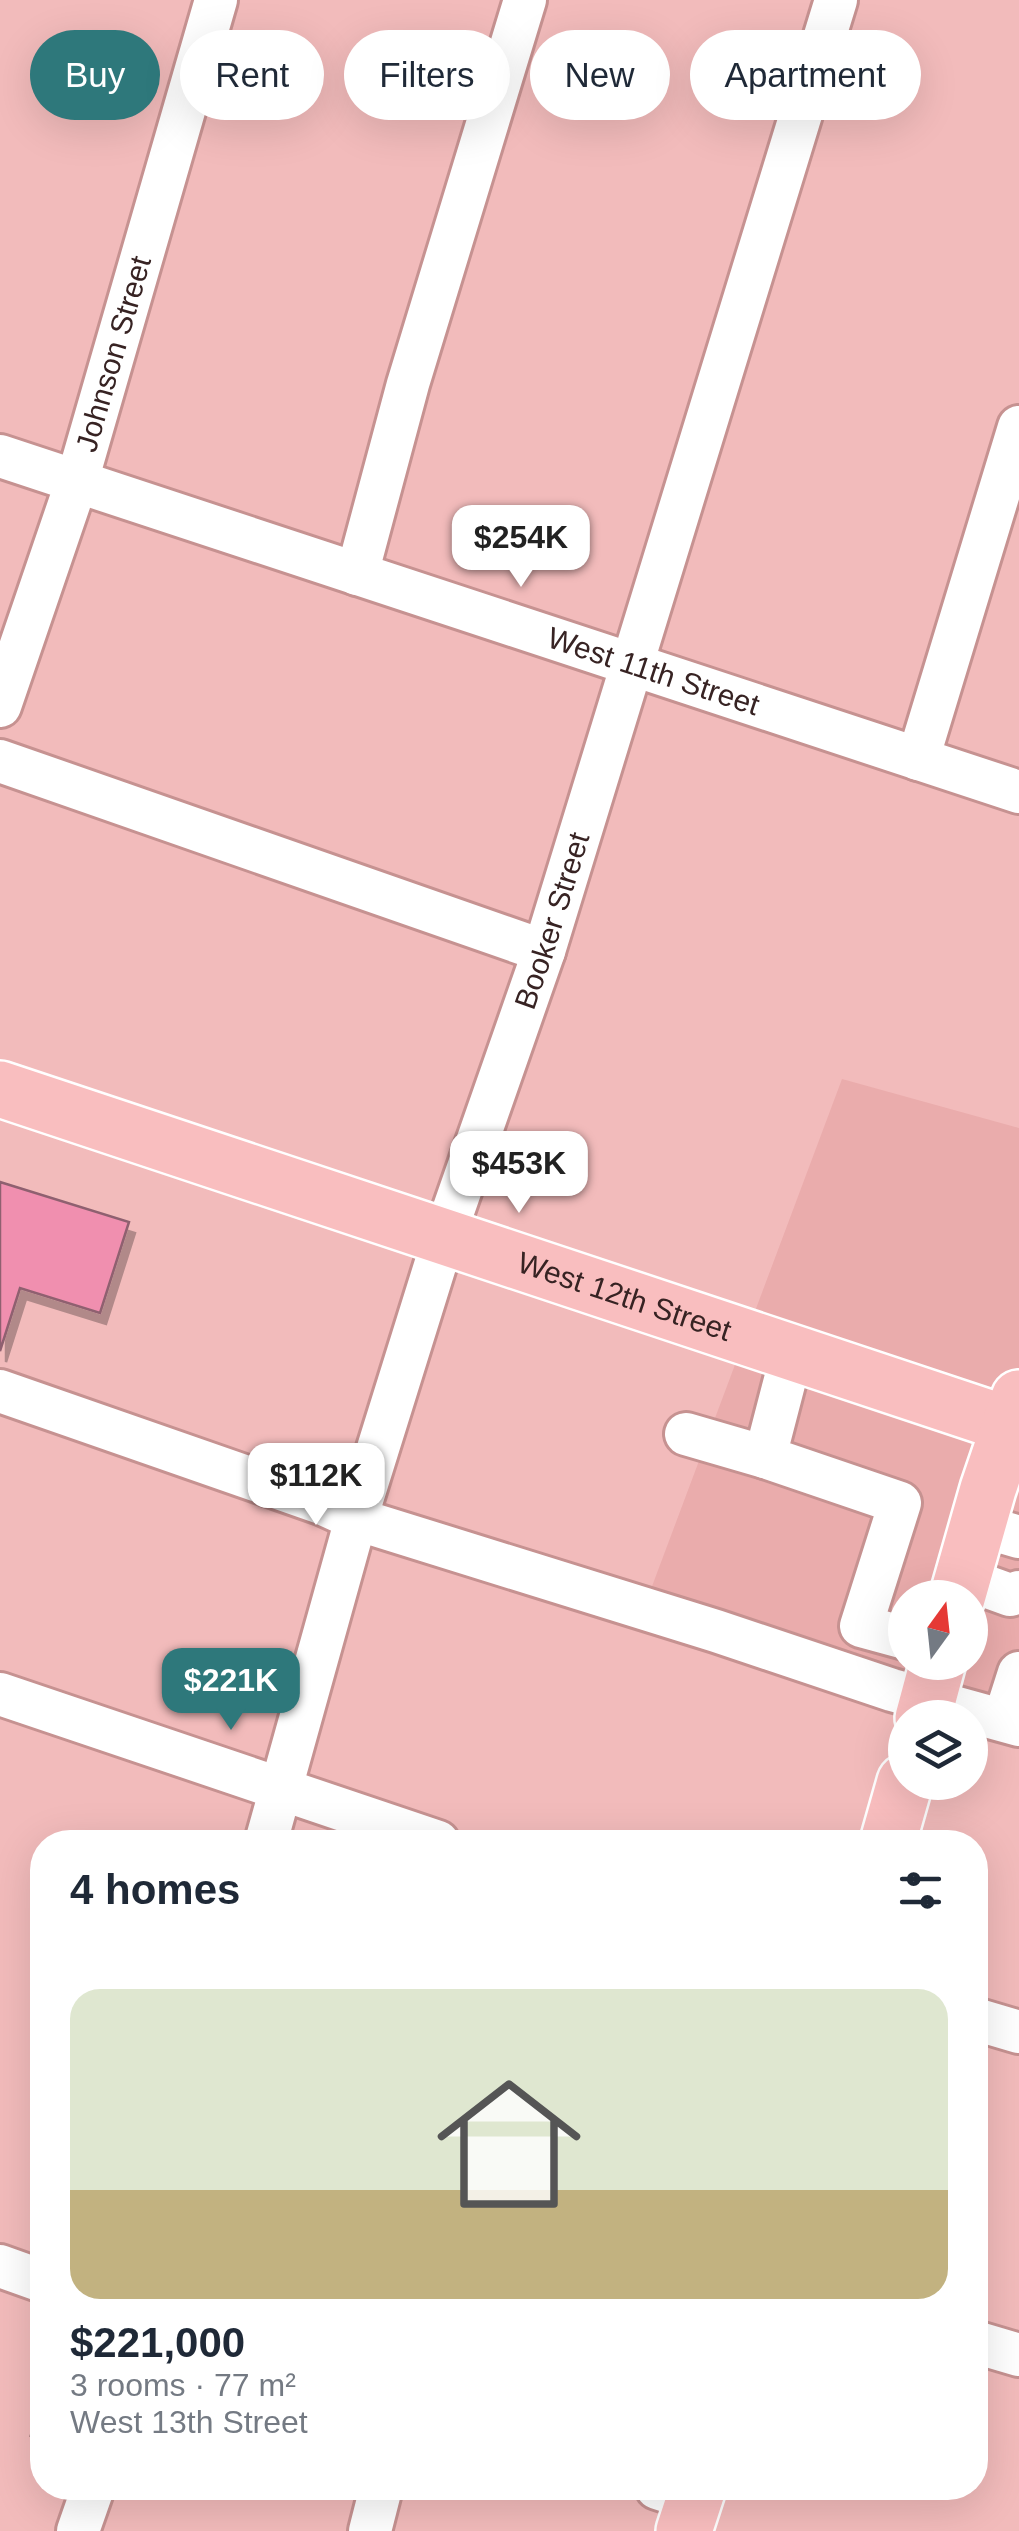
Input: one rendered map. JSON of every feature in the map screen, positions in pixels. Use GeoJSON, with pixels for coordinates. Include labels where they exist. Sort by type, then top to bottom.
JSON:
{"type":"FeatureCollection","features":[{"type":"Feature","properties":{"kind":"main road","name":"West 12th Street"},"geometry":{"type":"LineString","coordinates":[[0,1089],[792,1352],[1016,1417]]}},
{"type":"Feature","properties":{"kind":"main road"},"geometry":{"type":"LineString","coordinates":[[965,1580],[998,1531],[1016,1417]]}},
{"type":"Feature","properties":{"kind":"main road"},"geometry":{"type":"LineString","coordinates":[[891,1830],[900,1800]]}},
{"type":"Feature","properties":{"kind":"street","name":"Johnson Street"},"geometry":{"type":"LineString","coordinates":[[0,706],[77,481],[216,0]]}},
{"type":"Feature","properties":{"kind":"street"},"geometry":{"type":"LineString","coordinates":[[357,574],[408,384],[526,0]]}},
{"type":"Feature","properties":{"kind":"street","name":"Booker Street"},"geometry":{"type":"LineString","coordinates":[[270,1830],[356,1519],[444,1236],[544,951],[836,0]]}},
{"type":"Feature","properties":{"kind":"street"},"geometry":{"type":"LineString","coordinates":[[918,759],[1019,427]]}},
{"type":"Feature","properties":{"kind":"street","name":"West 11th Street"},"geometry":{"type":"LineString","coordinates":[[0,456],[1019,792]]}},
{"type":"Feature","properties":{"kind":"street"},"geometry":{"type":"LineString","coordinates":[[0,761],[544,951]]}},
{"type":"Feature","properties":{"kind":"street"},"geometry":{"type":"LineString","coordinates":[[765,1458],[792,1352]]}},
{"type":"Feature","properties":{"kind":"street"},"geometry":{"type":"LineString","coordinates":[[0,1391],[321,1503],[356,1519],[929,1693],[1012,1723],[1019,1673]]}},
{"type":"Feature","properties":{"kind":"street"},"geometry":{"type":"LineString","coordinates":[[686,1434],[900,1503],[861,1626],[888,1633]]}},
{"type":"Feature","properties":{"kind":"street"},"geometry":{"type":"LineString","coordinates":[[988,1592],[1010,1595],[1019,1592]]}},
{"type":"Feature","properties":{"kind":"street"},"geometry":{"type":"LineString","coordinates":[[0,1694],[403,1830]]}},
{"type":"Feature","properties":{"kind":"street"},"geometry":{"type":"LineString","coordinates":[[988,2023],[1019,2032]]}},
{"type":"Feature","properties":{"kind":"street"},"geometry":{"type":"LineString","coordinates":[[0,2266],[30,2276]]}},
{"type":"Feature","properties":{"kind":"street"},"geometry":{"type":"LineString","coordinates":[[988,2346],[1019,2355]]}},
{"type":"Feature","properties":{"kind":"street"},"geometry":{"type":"LineString","coordinates":[[78,2531],[89,2500]]}},
{"type":"Feature","properties":{"kind":"street"},"geometry":{"type":"LineString","coordinates":[[370,2531],[377,2500]]}},
{"type":"Feature","properties":{"kind":"shaded area"},"geometry":{"type":"Polygon","coordinates":[[[842,1079],[1019,1128],[1019,1712],[923,1680],[988,1680],[988,1580],[888,1580],[888,1668],[651,1589],[842,1079]]]}},
{"type":"Feature","properties":{"kind":"building"},"geometry":{"type":"Polygon","coordinates":[[[0,1182],[129,1222],[100,1313],[20,1288],[0,1351],[0,1182]]]}}]}
